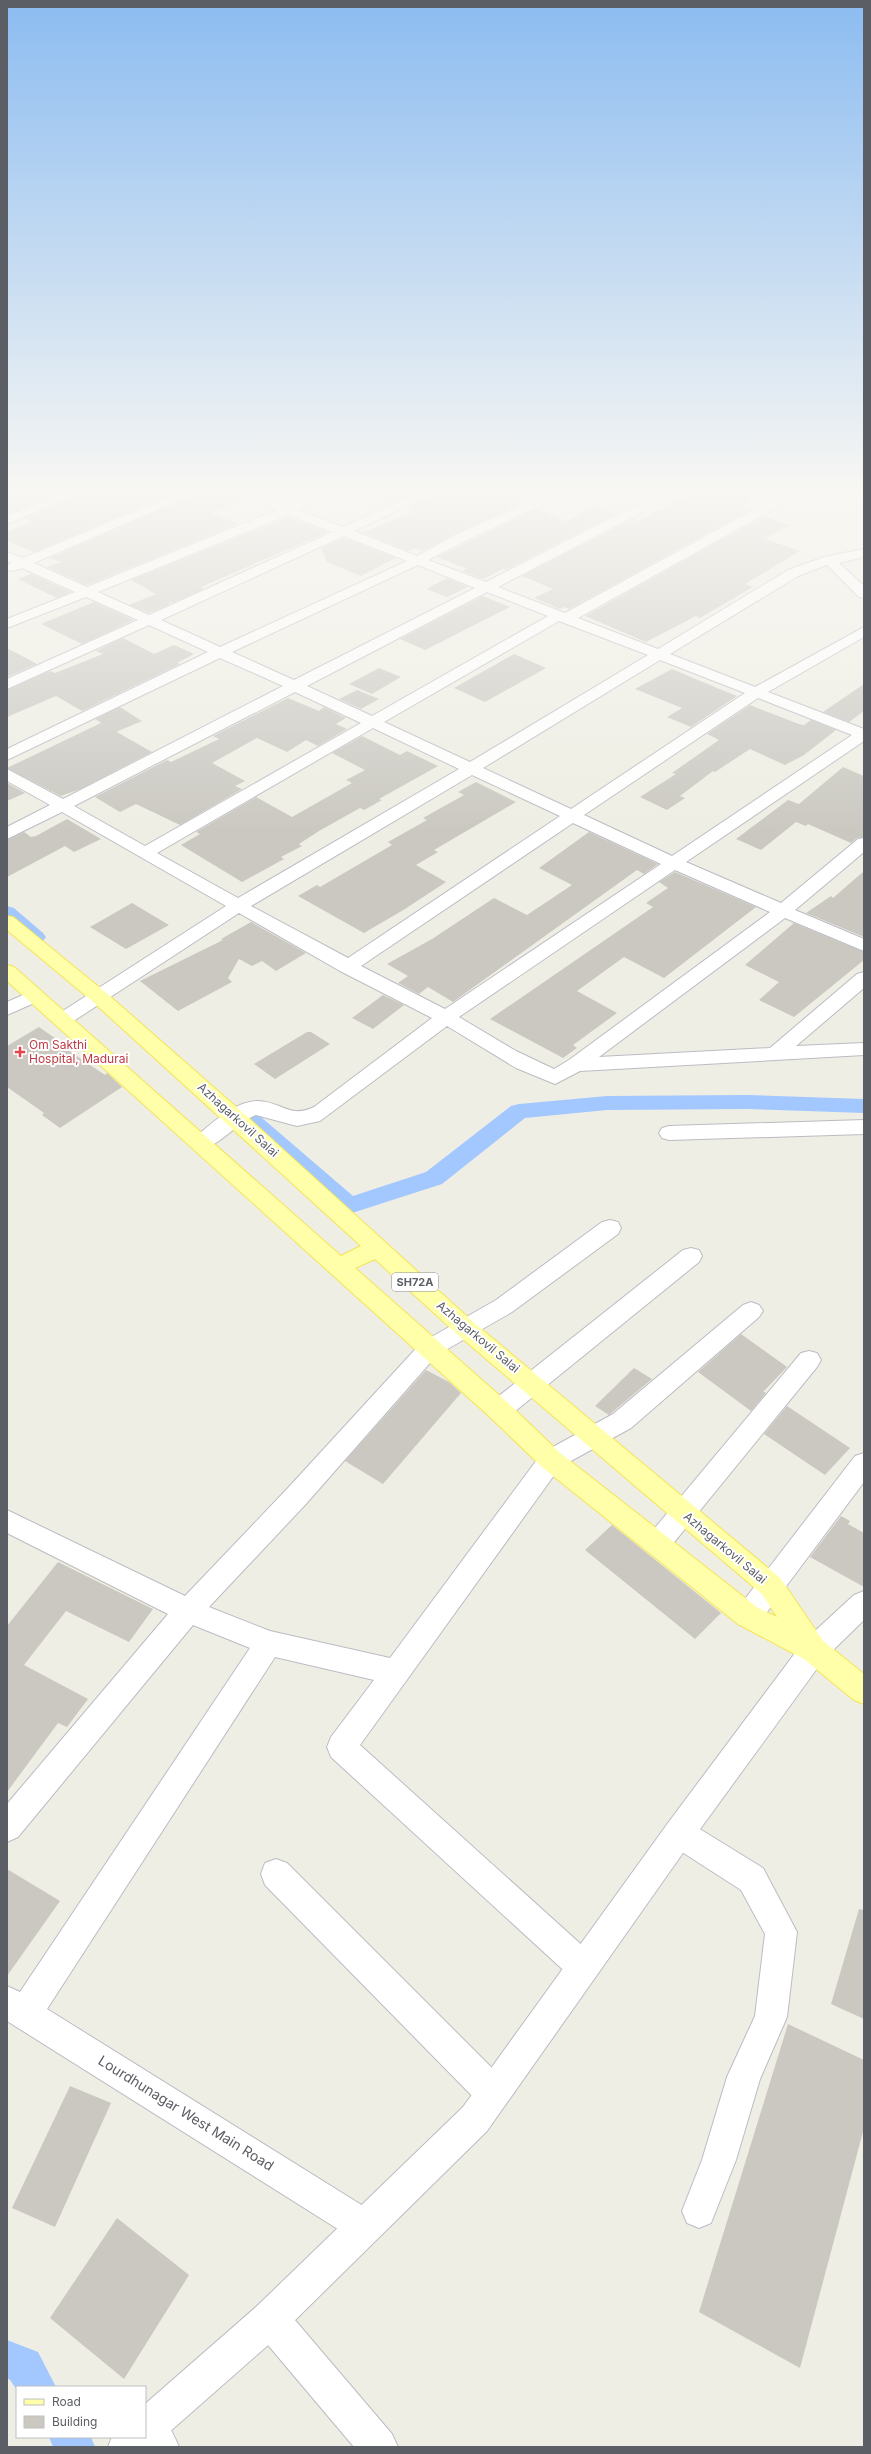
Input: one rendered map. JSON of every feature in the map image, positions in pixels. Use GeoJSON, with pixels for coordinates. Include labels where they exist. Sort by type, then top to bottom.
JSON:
{"type":"FeatureCollection","features":[{"type":"Feature","properties":{"kind":"main road","name":"Azhagarkovil Salai"},"geometry":{"type":"LineString","coordinates":[[7,921],[102,994],[240,1114],[377,1248],[465,1328],[771,1586],[814,1650]]}},
{"type":"Feature","properties":{"kind":"main road","name":"Azhagarkovil Salai"},"geometry":{"type":"LineString","coordinates":[[7,971],[201,1143],[498,1410],[551,1460],[658,1543],[748,1616],[814,1650],[864,1691]]}},
{"type":"Feature","properties":{"kind":"main road"},"geometry":{"type":"LineString","coordinates":[[338,1267],[377,1248]]}},
{"type":"Feature","properties":{"kind":"street"},"geometry":{"type":"LineString","coordinates":[[7,624],[57,603]]}},
{"type":"Feature","properties":{"kind":"street"},"geometry":{"type":"LineString","coordinates":[[106,603],[294,686],[675,864],[864,946]]}},
{"type":"Feature","properties":{"kind":"street"},"geometry":{"type":"LineString","coordinates":[[7,685],[189,603]]}},
{"type":"Feature","properties":{"kind":"street"},"geometry":{"type":"LineString","coordinates":[[7,755],[220,652],[329,603]]}},
{"type":"Feature","properties":{"kind":"street"},"geometry":{"type":"LineString","coordinates":[[7,834],[64,806],[454,603]]}},
{"type":"Feature","properties":{"kind":"street"},"geometry":{"type":"LineString","coordinates":[[523,603],[864,734]]}},
{"type":"Feature","properties":{"kind":"street"},"geometry":{"type":"LineString","coordinates":[[145,853],[372,723],[591,603]]}},
{"type":"Feature","properties":{"kind":"street"},"geometry":{"type":"LineString","coordinates":[[62,1020],[238,906],[660,656],[746,603]]}},
{"type":"Feature","properties":{"kind":"street"},"geometry":{"type":"LineString","coordinates":[[347,967],[756,693],[864,631]]}},
{"type":"Feature","properties":{"kind":"street"},"geometry":{"type":"LineString","coordinates":[[201,1143],[240,1114],[263,1108],[288,1118],[304,1119],[321,1112],[446,1017],[675,864],[864,734]]}},
{"type":"Feature","properties":{"kind":"street"},"geometry":{"type":"LineString","coordinates":[[7,774],[347,967],[446,1017],[476,1037],[536,1071],[554,1077],[576,1065],[784,910],[864,843]]}},
{"type":"Feature","properties":{"kind":"street"},"geometry":{"type":"LineString","coordinates":[[775,1054],[864,978]]}},
{"type":"Feature","properties":{"kind":"street"},"geometry":{"type":"LineString","coordinates":[[7,1009],[34,996]]}},
{"type":"Feature","properties":{"kind":"street"},"geometry":{"type":"LineString","coordinates":[[576,1065],[864,1049]]}},
{"type":"Feature","properties":{"kind":"street"},"geometry":{"type":"LineString","coordinates":[[669,1133],[864,1127]]}},
{"type":"Feature","properties":{"kind":"street"},"geometry":{"type":"LineString","coordinates":[[7,1827],[188,1611],[296,1497],[429,1349],[510,1302],[610,1228]]}},
{"type":"Feature","properties":{"kind":"street"},"geometry":{"type":"LineString","coordinates":[[498,1410],[690,1256]]}},
{"type":"Feature","properties":{"kind":"street"},"geometry":{"type":"LineString","coordinates":[[583,1966],[341,1747],[394,1672],[551,1460],[622,1421],[751,1311]]}},
{"type":"Feature","properties":{"kind":"street"},"geometry":{"type":"LineString","coordinates":[[658,1543],[808,1360]]}},
{"type":"Feature","properties":{"kind":"street"},"geometry":{"type":"LineString","coordinates":[[748,1616],[864,1463]]}},
{"type":"Feature","properties":{"kind":"street"},"geometry":{"type":"LineString","coordinates":[[7,1521],[188,1611],[270,1643],[394,1672]]}},
{"type":"Feature","properties":{"kind":"street"},"geometry":{"type":"LineString","coordinates":[[146,2435],[270,2319],[474,2119],[679,1833],[814,1650],[864,1603]]}},
{"type":"Feature","properties":{"kind":"street"},"geometry":{"type":"LineString","coordinates":[[16,2007],[270,1643]]}},
{"type":"Feature","properties":{"kind":"street"},"geometry":{"type":"LineString","coordinates":[[679,1833],[752,1879],[781,1932],[771,2017],[744,2077],[719,2160],[700,2211]]}},
{"type":"Feature","properties":{"kind":"street"},"geometry":{"type":"LineString","coordinates":[[276,1874],[493,2092]]}},
{"type":"Feature","properties":{"kind":"street","name":"Lourdhunagar West Main Road"},"geometry":{"type":"LineString","coordinates":[[16,2007],[364,2226]]}},
{"type":"Feature","properties":{"kind":"street"},"geometry":{"type":"LineString","coordinates":[[270,2319],[379,2447]]}},
{"type":"Feature","properties":{"kind":"building"},"geometry":{"type":"Polygon","coordinates":[[[93,603],[134,620],[82,644],[41,624],[93,603]]]}},
{"type":"Feature","properties":{"kind":"building"},"geometry":{"type":"Polygon","coordinates":[[[135,603],[170,603],[170,604],[149,613],[129,605],[135,603]]]}},
{"type":"Feature","properties":{"kind":"building"},"geometry":{"type":"Polygon","coordinates":[[[470,603],[499,603],[510,607],[425,650],[400,639],[470,603]]]}},
{"type":"Feature","properties":{"kind":"building"},"geometry":{"type":"Polygon","coordinates":[[[545,603],[581,603],[569,609],[564,607],[560,609],[545,603]]]}},
{"type":"Feature","properties":{"kind":"building"},"geometry":{"type":"Polygon","coordinates":[[[609,603],[726,603],[700,618],[696,616],[646,642],[585,616],[609,603]]]}},
{"type":"Feature","properties":{"kind":"building"},"geometry":{"type":"Polygon","coordinates":[[[123,638],[154,654],[174,645],[194,654],[177,663],[180,664],[82,711],[56,696],[7,717],[7,690],[50,671],[55,673],[103,654],[96,651],[123,638]]]}},
{"type":"Feature","properties":{"kind":"building"},"geometry":{"type":"Polygon","coordinates":[[[7,648],[37,664],[7,677],[7,648]]]}},
{"type":"Feature","properties":{"kind":"building"},"geometry":{"type":"Polygon","coordinates":[[[514,654],[546,668],[485,702],[454,688],[514,654]]]}},
{"type":"Feature","properties":{"kind":"building"},"geometry":{"type":"Polygon","coordinates":[[[379,668],[401,677],[372,694],[349,684],[379,668]]]}},
{"type":"Feature","properties":{"kind":"building"},"geometry":{"type":"Polygon","coordinates":[[[672,669],[737,696],[691,727],[667,717],[682,708],[635,689],[672,669]]]}},
{"type":"Feature","properties":{"kind":"building"},"geometry":{"type":"Polygon","coordinates":[[[864,684],[864,711],[849,722],[823,712],[864,684]]]}},
{"type":"Feature","properties":{"kind":"building"},"geometry":{"type":"Polygon","coordinates":[[[357,690],[379,699],[361,709],[339,699],[357,690]]]}},
{"type":"Feature","properties":{"kind":"building"},"geometry":{"type":"Polygon","coordinates":[[[288,698],[319,711],[324,707],[346,718],[336,724],[347,729],[318,746],[306,740],[287,752],[257,738],[212,763],[245,781],[235,786],[242,789],[180,825],[136,804],[120,812],[95,797],[167,760],[171,762],[219,739],[213,736],[288,698]]]}},
{"type":"Feature","properties":{"kind":"building"},"geometry":{"type":"Polygon","coordinates":[[[750,705],[799,724],[804,725],[811,720],[836,730],[804,755],[785,765],[750,749],[715,772],[713,771],[680,796],[685,798],[667,810],[640,797],[676,774],[672,773],[719,740],[707,734],[750,705]]]}},
{"type":"Feature","properties":{"kind":"building"},"geometry":{"type":"Polygon","coordinates":[[[120,707],[142,721],[116,732],[95,719],[120,707]]]}},
{"type":"Feature","properties":{"kind":"building"},"geometry":{"type":"Polygon","coordinates":[[[101,723],[152,752],[80,789],[61,796],[7,768],[101,723]]]}},
{"type":"Feature","properties":{"kind":"building"},"geometry":{"type":"Polygon","coordinates":[[[362,736],[400,755],[407,751],[438,766],[379,799],[382,800],[364,810],[360,808],[319,831],[299,844],[302,846],[281,857],[284,859],[242,882],[181,845],[200,834],[196,832],[256,797],[292,817],[352,783],[346,780],[365,770],[332,753],[362,736]]]}},
{"type":"Feature","properties":{"kind":"building"},"geometry":{"type":"Polygon","coordinates":[[[843,767],[864,776],[864,837],[857,838],[851,843],[808,824],[806,826],[796,822],[761,850],[736,839],[788,800],[799,804],[843,767]]]}},
{"type":"Feature","properties":{"kind":"building"},"geometry":{"type":"Polygon","coordinates":[[[476,782],[516,802],[434,850],[438,852],[416,865],[446,882],[405,909],[364,933],[298,896],[317,885],[320,887],[392,845],[388,842],[427,820],[423,818],[464,795],[458,792],[476,782]]]}},
{"type":"Feature","properties":{"kind":"building"},"geometry":{"type":"Polygon","coordinates":[[[7,783],[25,793],[7,801],[7,783]]]}},
{"type":"Feature","properties":{"kind":"building"},"geometry":{"type":"Polygon","coordinates":[[[67,819],[101,839],[74,852],[65,846],[7,877],[7,840],[24,832],[31,837],[36,836],[67,819]]]}},
{"type":"Feature","properties":{"kind":"building"},"geometry":{"type":"Polygon","coordinates":[[[589,832],[658,864],[644,874],[637,870],[453,1002],[428,987],[419,994],[398,983],[408,976],[387,964],[432,939],[494,898],[527,915],[572,885],[539,868],[589,832]]]}},
{"type":"Feature","properties":{"kind":"building"},"geometry":{"type":"Polygon","coordinates":[[[864,871],[864,937],[806,913],[831,896],[833,898],[864,871]]]}},
{"type":"Feature","properties":{"kind":"building"},"geometry":{"type":"Polygon","coordinates":[[[675,872],[756,907],[664,978],[624,957],[577,991],[617,1013],[573,1045],[577,1048],[563,1058],[490,1019],[653,907],[646,903],[668,888],[659,882],[675,872]]]}},
{"type":"Feature","properties":{"kind":"building"},"geometry":{"type":"Polygon","coordinates":[[[132,903],[169,925],[126,949],[90,927],[132,903]]]}},
{"type":"Feature","properties":{"kind":"building"},"geometry":{"type":"Polygon","coordinates":[[[251,922],[306,953],[276,971],[262,961],[252,966],[239,959],[228,978],[232,982],[178,1011],[140,981],[223,940],[221,939],[251,922]]]}},
{"type":"Feature","properties":{"kind":"building"},"geometry":{"type":"Polygon","coordinates":[[[794,923],[864,952],[864,960],[794,1017],[759,1000],[779,982],[745,965],[794,923]]]}},
{"type":"Feature","properties":{"kind":"building"},"geometry":{"type":"Polygon","coordinates":[[[383,995],[404,1005],[373,1029],[352,1018],[383,995]]]}},
{"type":"Feature","properties":{"kind":"building"},"geometry":{"type":"Polygon","coordinates":[[[39,1027],[62,1043],[59,1044],[105,1075],[107,1073],[122,1087],[60,1128],[42,1115],[44,1113],[7,1087],[7,1046],[39,1027]]]}},
{"type":"Feature","properties":{"kind":"building"},"geometry":{"type":"Polygon","coordinates":[[[307,1032],[311,1032],[330,1044],[275,1079],[254,1064],[307,1032]]]}},
{"type":"Feature","properties":{"kind":"building"},"geometry":{"type":"Polygon","coordinates":[[[741,1334],[787,1367],[763,1391],[766,1393],[751,1411],[698,1372],[741,1334]]]}},
{"type":"Feature","properties":{"kind":"building"},"geometry":{"type":"Polygon","coordinates":[[[634,1368],[652,1379],[609,1415],[595,1406],[634,1368]]]}},
{"type":"Feature","properties":{"kind":"building"},"geometry":{"type":"Polygon","coordinates":[[[426,1370],[449,1382],[461,1393],[383,1484],[345,1461],[426,1370]]]}},
{"type":"Feature","properties":{"kind":"building"},"geometry":{"type":"Polygon","coordinates":[[[787,1406],[850,1448],[825,1475],[764,1434],[787,1406]]]}},
{"type":"Feature","properties":{"kind":"building"},"geometry":{"type":"Polygon","coordinates":[[[841,1516],[850,1521],[848,1524],[864,1533],[864,1587],[810,1557],[841,1516]]]}},
{"type":"Feature","properties":{"kind":"building"},"geometry":{"type":"Polygon","coordinates":[[[612,1525],[721,1613],[695,1639],[585,1550],[612,1525]]]}},
{"type":"Feature","properties":{"kind":"building"},"geometry":{"type":"Polygon","coordinates":[[[58,1562],[153,1609],[129,1642],[66,1611],[24,1665],[88,1699],[67,1727],[58,1723],[7,1792],[7,1626],[58,1562]]]}},
{"type":"Feature","properties":{"kind":"building"},"geometry":{"type":"Polygon","coordinates":[[[7,1869],[60,1901],[7,1976],[7,1869]]]}},
{"type":"Feature","properties":{"kind":"building"},"geometry":{"type":"Polygon","coordinates":[[[859,1909],[864,1910],[864,2019],[831,2004],[859,1909]]]}},
{"type":"Feature","properties":{"kind":"building"},"geometry":{"type":"Polygon","coordinates":[[[788,2024],[864,2060],[864,2128],[800,2368],[699,2312],[788,2024]]]}},
{"type":"Feature","properties":{"kind":"building"},"geometry":{"type":"Polygon","coordinates":[[[70,2086],[111,2103],[55,2227],[12,2208],[70,2086]]]}},
{"type":"Feature","properties":{"kind":"building"},"geometry":{"type":"Polygon","coordinates":[[[117,2218],[189,2275],[124,2379],[50,2318],[117,2218]]]}},
{"type":"Feature","properties":{"kind":"waterway"},"geometry":{"type":"LineString","coordinates":[[7,912],[36,937]]}},
{"type":"Feature","properties":{"kind":"waterway"},"geometry":{"type":"LineString","coordinates":[[246,1116],[349,1206],[434,1178],[519,1111],[607,1103],[747,1102],[864,1106]]}},
{"type":"Feature","properties":{"kind":"waterway"},"geometry":{"type":"LineString","coordinates":[[7,2359],[24,2366],[36,2386]]}},
{"type":"Feature","properties":{"kind":"waterway"},"geometry":{"type":"LineString","coordinates":[[70,2438],[75,2447]]}},
{"type":"Feature","properties":{"kind":"place","name":"Om Sakthi Hospital, Madurai"},"geometry":{"type":"Point","coordinates":[20,1052]}}]}
